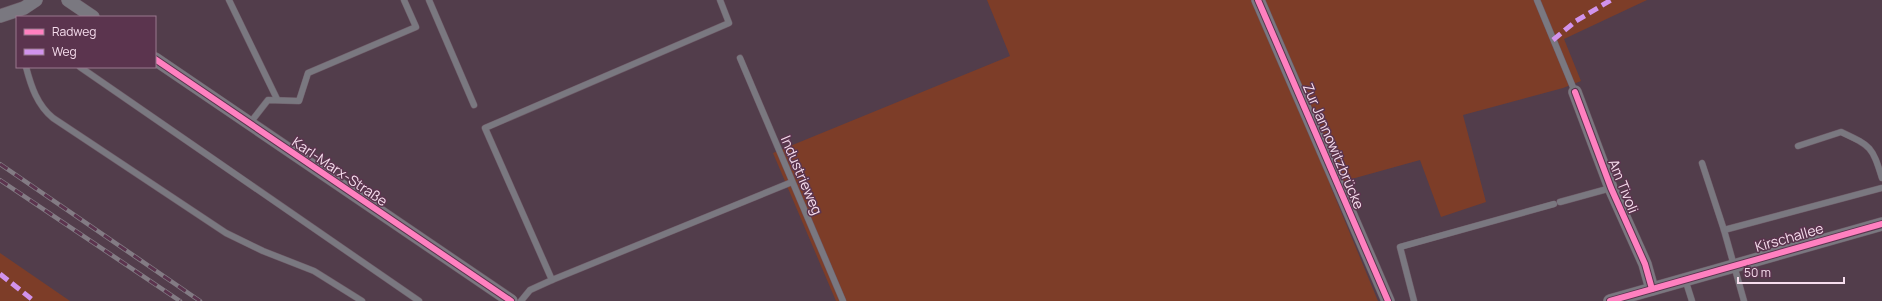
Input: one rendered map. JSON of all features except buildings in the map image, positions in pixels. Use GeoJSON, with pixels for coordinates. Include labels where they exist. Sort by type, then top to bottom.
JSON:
{"type":"FeatureCollection","features":[{"type":"Feature","properties":{"kind":"street"},"geometry":{"type":"LineString","coordinates":[[0,16],[25,10],[36,0]]}},
{"type":"Feature","properties":{"kind":"street"},"geometry":{"type":"LineString","coordinates":[[68,0],[92,16]]}},
{"type":"Feature","properties":{"kind":"street","name":"Zur Jannowitzbrücke"},"geometry":{"type":"LineString","coordinates":[[1258,0],[1388,301]]}},
{"type":"Feature","properties":{"kind":"street","name":"Karl-Marx-Straße"},"geometry":{"type":"LineString","coordinates":[[156,60],[512,301]]}},
{"type":"Feature","properties":{"kind":"street","name":"Am Tivoli"},"geometry":{"type":"LineString","coordinates":[[1575,92],[1612,188],[1645,264],[1652,289]]}},
{"type":"Feature","properties":{"kind":"street","name":"Kirschallee"},"geometry":{"type":"LineString","coordinates":[[1610,301],[1882,224]]}},
{"type":"Feature","properties":{"kind":"lane"},"geometry":{"type":"LineString","coordinates":[[229,0],[277,99]]}},
{"type":"Feature","properties":{"kind":"lane"},"geometry":{"type":"LineString","coordinates":[[250,123],[268,100],[277,99],[299,102],[308,73],[416,27],[404,0]]}},
{"type":"Feature","properties":{"kind":"lane"},"geometry":{"type":"LineString","coordinates":[[429,0],[474,105]]}},
{"type":"Feature","properties":{"kind":"lane"},"geometry":{"type":"LineString","coordinates":[[552,280],[485,128],[729,23],[720,0]]}},
{"type":"Feature","properties":{"kind":"lane","name":"Am Tivoli"},"geometry":{"type":"LineString","coordinates":[[1537,0],[1575,92]]}},
{"type":"Feature","properties":{"kind":"lane","name":"Industrieweg"},"geometry":{"type":"LineString","coordinates":[[740,58],[842,301]]}},
{"type":"Feature","properties":{"kind":"lane"},"geometry":{"type":"LineString","coordinates":[[26,68],[43,110],[52,118],[226,233],[258,249],[314,271],[362,301]]}},
{"type":"Feature","properties":{"kind":"lane"},"geometry":{"type":"LineString","coordinates":[[81,68],[419,301]]}},
{"type":"Feature","properties":{"kind":"lane"},"geometry":{"type":"LineString","coordinates":[[1798,146],[1841,132],[1870,148],[1874,154],[1882,178]]}},
{"type":"Feature","properties":{"kind":"lane"},"geometry":{"type":"LineString","coordinates":[[1702,163],[1724,230],[1744,301]]}},
{"type":"Feature","properties":{"kind":"lane"},"geometry":{"type":"LineString","coordinates":[[521,301],[530,290],[552,280],[792,182]]}},
{"type":"Feature","properties":{"kind":"lane"},"geometry":{"type":"LineString","coordinates":[[1414,301],[1400,247],[1612,188]]}},
{"type":"Feature","properties":{"kind":"lane"},"geometry":{"type":"LineString","coordinates":[[1724,230],[1882,188]]}},
{"type":"Feature","properties":{"kind":"lane"},"geometry":{"type":"LineString","coordinates":[[1685,279],[1692,301]]}},
{"type":"Feature","properties":{"kind":"shaded area"},"geometry":{"type":"Polygon","coordinates":[[[987,0],[1647,0],[1564,39],[1581,81],[1563,88],[1463,115],[1486,202],[1441,217],[1420,160],[1330,185],[1378,301],[836,301],[773,153],[1010,56],[987,0]]]}},
{"type":"Feature","properties":{"kind":"shaded area"},"geometry":{"type":"Polygon","coordinates":[[[0,253],[70,301],[0,301],[0,253]]]}},
{"type":"Feature","properties":{"kind":"railway"},"geometry":{"type":"LineString","coordinates":[[0,164],[200,301]]}},
{"type":"Feature","properties":{"kind":"railway"},"geometry":{"type":"LineString","coordinates":[[0,180],[180,301]]}},
{"type":"Feature","properties":{"kind":"marked path"},"geometry":{"type":"LineString","coordinates":[[1553,40],[1576,21],[1611,0]]}},
{"type":"Feature","properties":{"kind":"marked path"},"geometry":{"type":"LineString","coordinates":[[0,274],[34,301]]}},
{"type":"Feature","properties":{"kind":"cycle path"},"geometry":{"type":"LineString","coordinates":[[1258,0],[1388,301]]}},
{"type":"Feature","properties":{"kind":"cycle path"},"geometry":{"type":"LineString","coordinates":[[156,60],[511,301]]}},
{"type":"Feature","properties":{"kind":"cycle path"},"geometry":{"type":"LineString","coordinates":[[1575,92],[1611,188],[1645,264],[1652,289]]}},
{"type":"Feature","properties":{"kind":"cycle path"},"geometry":{"type":"LineString","coordinates":[[1610,301],[1882,224]]}}]}
